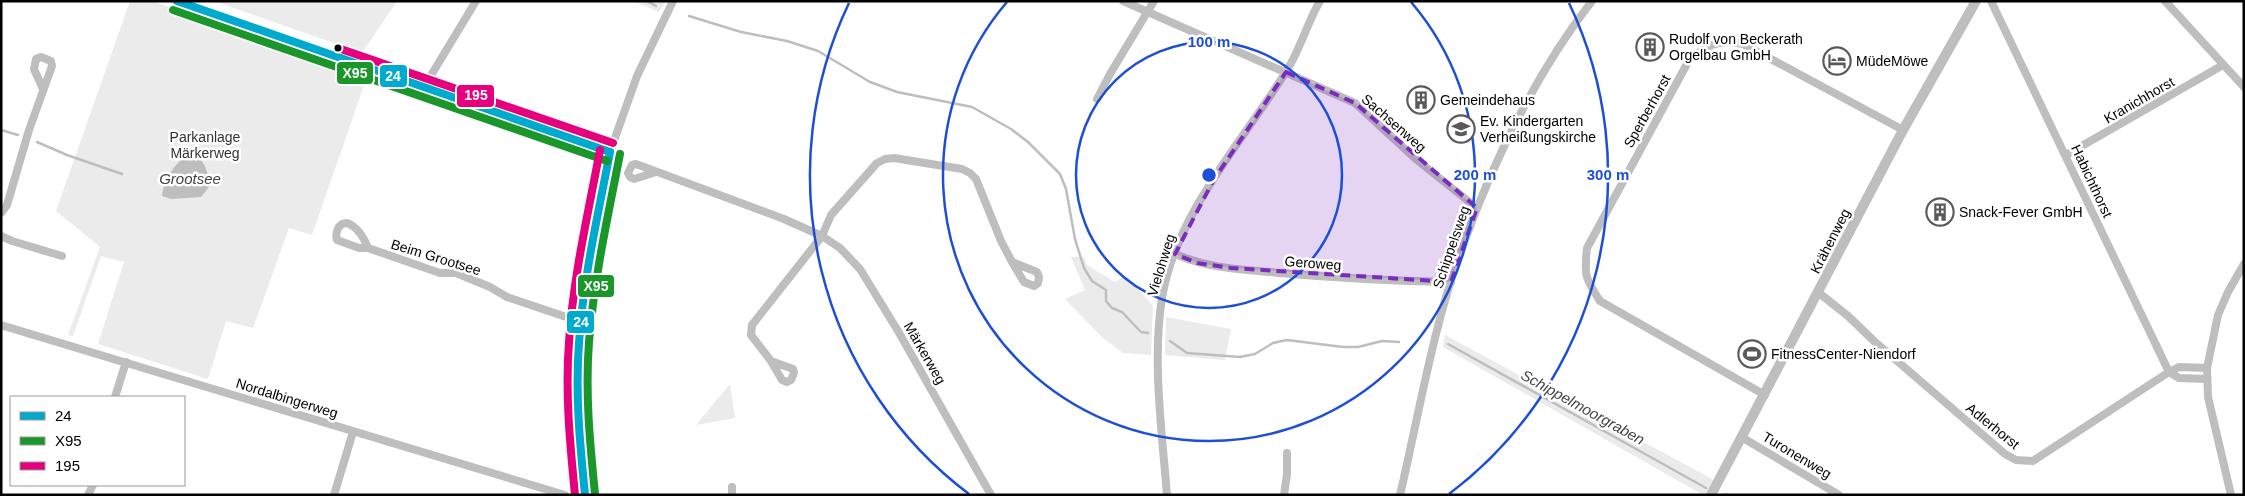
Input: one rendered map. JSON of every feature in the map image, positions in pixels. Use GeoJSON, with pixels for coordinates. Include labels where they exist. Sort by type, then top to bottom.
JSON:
{"type":"FeatureCollection","features":[{"type":"Feature","properties":{"kind":"street"},"geometry":{"type":"LineString","coordinates":[[176,1],[610,152]]}},
{"type":"Feature","properties":{"kind":"street"},"geometry":{"type":"LineString","coordinates":[[424,87],[476,1]]}},
{"type":"Feature","properties":{"kind":"street"},"geometry":{"type":"LineString","coordinates":[[585,495],[578,405],[581,322],[588,266],[610,152],[637,76],[673,1]]}},
{"type":"Feature","properties":{"kind":"street","name":"Sachsenweg"},"geometry":{"type":"LineString","coordinates":[[1123,1],[1355,103],[1417,160],[1477,208]]}},
{"type":"Feature","properties":{"kind":"street"},"geometry":{"type":"LineString","coordinates":[[1098,99],[1123,51],[1149,13],[1154,1]]}},
{"type":"Feature","properties":{"kind":"street"},"geometry":{"type":"LineString","coordinates":[[1286,72],[1320,1]]}},
{"type":"Feature","properties":{"kind":"street","name":"Schippelsweg"},"geometry":{"type":"LineString","coordinates":[[1400,495],[1451,282],[1477,208],[1525,107],[1554,57],[1592,1]]}},
{"type":"Feature","properties":{"kind":"street","name":"Krähenweg"},"geometry":{"type":"LineString","coordinates":[[1711,495],[1743,438],[1903,130],[1976,1]]}},
{"type":"Feature","properties":{"kind":"street","name":"Habichthorst"},"geometry":{"type":"LineString","coordinates":[[1991,1],[2169,372]]}},
{"type":"Feature","properties":{"kind":"street"},"geometry":{"type":"LineString","coordinates":[[2165,1],[2244,88]]}},
{"type":"Feature","properties":{"kind":"street","name":"Sperberhorst"},"geometry":{"type":"LineString","coordinates":[[1765,395],[1600,301],[1586,280],[1584,270],[1587,248],[1688,62],[1698,51],[1710,44],[1729,41],[1743,44],[1903,130]]}},
{"type":"Feature","properties":{"kind":"street","name":"Kranichhorst"},"geometry":{"type":"LineString","coordinates":[[2066,155],[2223,65]]}},
{"type":"Feature","properties":{"kind":"street","name":"Vielohweg"},"geometry":{"type":"LineString","coordinates":[[1167,495],[1158,353],[1162,297],[1175,254],[1196,209],[1286,72]]}},
{"type":"Feature","properties":{"kind":"street"},"geometry":{"type":"LineString","coordinates":[[1,213],[7,205],[43,89]]}},
{"type":"Feature","properties":{"kind":"street"},"geometry":{"type":"LineString","coordinates":[[771,361],[751,335],[752,325],[822,236],[831,216],[878,163],[885,159],[894,158],[962,169],[970,173],[976,179],[1001,241],[1012,262]]}},
{"type":"Feature","properties":{"kind":"street","name":"Märkerweg"},"geometry":{"type":"LineString","coordinates":[[656,172],[784,219],[822,236],[840,248],[860,269],[898,331],[991,495]]}},
{"type":"Feature","properties":{"kind":"street"},"geometry":{"type":"LineString","coordinates":[[1,236],[62,256]]}},
{"type":"Feature","properties":{"kind":"street","name":"Beim Grootsee"},"geometry":{"type":"LineString","coordinates":[[368,248],[440,273],[456,273],[490,287],[507,297],[581,322]]}},
{"type":"Feature","properties":{"kind":"street","name":"Geroweg"},"geometry":{"type":"LineString","coordinates":[[1175,254],[1197,263],[1231,268],[1399,282],[1451,282]]}},
{"type":"Feature","properties":{"kind":"street"},"geometry":{"type":"LineString","coordinates":[[2231,495],[2206,379],[2218,315],[2228,292],[2244,264]]}},
{"type":"Feature","properties":{"kind":"street","name":"Adlerhorst"},"geometry":{"type":"LineString","coordinates":[[1819,293],[1848,316],[1874,341],[2005,454],[2016,460],[2033,461],[2179,367],[2207,368]]}},
{"type":"Feature","properties":{"kind":"street","name":"Nordalbingerweg"},"geometry":{"type":"LineString","coordinates":[[1,325],[565,495]]}},
{"type":"Feature","properties":{"kind":"street"},"geometry":{"type":"LineString","coordinates":[[116,396],[126,362]]}},
{"type":"Feature","properties":{"kind":"street"},"geometry":{"type":"LineString","coordinates":[[2169,372],[2179,378],[2206,379]]}},
{"type":"Feature","properties":{"kind":"street"},"geometry":{"type":"LineString","coordinates":[[334,495],[353,432]]}},
{"type":"Feature","properties":{"kind":"street","name":"Turonenweg"},"geometry":{"type":"LineString","coordinates":[[1743,438],[1839,495]]}},
{"type":"Feature","properties":{"kind":"street"},"geometry":{"type":"LineString","coordinates":[[1284,495],[1287,474],[1287,452]]}},
{"type":"Feature","properties":{"kind":"highlighted area"},"geometry":{"type":"Polygon","coordinates":[[[1286,72],[1355,103],[1477,208],[1451,282],[1231,268],[1197,263],[1175,254],[1213,181],[1286,72]]]}},
{"type":"Feature","properties":{"kind":"green space","name":"Parkanlage Märkerweg"},"geometry":{"type":"Polygon","coordinates":[[[130,1],[152,1],[368,74],[312,235],[289,228],[253,328],[226,321],[208,379],[98,344],[124,262],[101,256],[73,336],[68,335],[100,247],[56,211],[130,1]]]}},
{"type":"Feature","properties":{"kind":"green space"},"geometry":{"type":"Polygon","coordinates":[[[214,1],[397,1],[362,53],[214,1]]]}},
{"type":"Feature","properties":{"kind":"green space"},"geometry":{"type":"Polygon","coordinates":[[[633,1],[660,1],[665,3],[659,12],[633,1]]]}},
{"type":"Feature","properties":{"kind":"green space"},"geometry":{"type":"Polygon","coordinates":[[[1071,257],[1084,257],[1087,265],[1115,282],[1126,275],[1153,306],[1151,355],[1123,353],[1103,338],[1065,299],[1085,290],[1071,257]]]}},
{"type":"Feature","properties":{"kind":"green space"},"geometry":{"type":"Polygon","coordinates":[[[1166,317],[1231,329],[1225,360],[1165,355],[1166,317]]]}},
{"type":"Feature","properties":{"kind":"green space"},"geometry":{"type":"Polygon","coordinates":[[[1445,335],[1714,480],[1707,495],[1703,495],[1443,347],[1445,335]]]}},
{"type":"Feature","properties":{"kind":"green space"},"geometry":{"type":"Polygon","coordinates":[[[730,384],[735,418],[696,425],[730,384]]]}},
{"type":"Feature","properties":{"kind":"water","name":"Grootsee"},"geometry":{"type":"Polygon","coordinates":[[[190,154],[203,162],[207,172],[209,187],[201,197],[171,199],[162,196],[165,184],[175,166],[190,154]]]}},
{"type":"Feature","properties":{"kind":"waterway","name":"Schippelmoorgraben"},"geometry":{"type":"LineString","coordinates":[[647,1],[656,6]]}},
{"type":"Feature","properties":{"kind":"waterway","name":"Schippelmoorgraben"},"geometry":{"type":"LineString","coordinates":[[689,16],[741,32],[787,41],[818,51],[870,82],[897,92],[972,107],[1011,129],[1028,142],[1060,174],[1066,189],[1075,239],[1084,268],[1092,281],[1106,290],[1106,301],[1112,308],[1122,312],[1141,332],[1148,333]]}},
{"type":"Feature","properties":{"kind":"waterway"},"geometry":{"type":"LineString","coordinates":[[1,130],[18,135]]}},
{"type":"Feature","properties":{"kind":"waterway"},"geometry":{"type":"LineString","coordinates":[[37,142],[67,155],[122,174]]}},
{"type":"Feature","properties":{"kind":"waterway","name":"Schippelmoorgraben"},"geometry":{"type":"LineString","coordinates":[[1170,341],[1187,353],[1240,357],[1255,354],[1273,343],[1287,340],[1343,347],[1358,347],[1382,341],[1399,342]]}},
{"type":"Feature","properties":{"kind":"waterway","name":"Schippelmoorgraben"},"geometry":{"type":"LineString","coordinates":[[1448,344],[1706,488]]}},
{"type":"Feature","properties":{"kind":"transit line","name":"24"},"geometry":{"type":"LineString","coordinates":[[177,1],[610,152]]}},
{"type":"Feature","properties":{"kind":"transit line","name":"X95"},"geometry":{"type":"LineString","coordinates":[[173,10],[607,161]]}},
{"type":"Feature","properties":{"kind":"transit line","name":"195"},"geometry":{"type":"LineString","coordinates":[[338,48],[613,143]]}},
{"type":"Feature","properties":{"kind":"transit line","name":"195"},"geometry":{"type":"LineString","coordinates":[[575,495],[568,399],[569,342],[577,270],[600,150]]}},
{"type":"Feature","properties":{"kind":"transit line","name":"24"},"geometry":{"type":"LineString","coordinates":[[585,495],[578,400],[579,343],[587,271],[610,152]]}},
{"type":"Feature","properties":{"kind":"transit line","name":"X95"},"geometry":{"type":"LineString","coordinates":[[595,494],[588,399],[589,342],[598,271],[620,154]]}},
{"type":"Feature","properties":{"kind":"place","name":"Rudolf von Beckerath Orgelbau GmbH"},"geometry":{"type":"Point","coordinates":[1650,47]}},
{"type":"Feature","properties":{"kind":"place","name":"MüdeMöwe"},"geometry":{"type":"Point","coordinates":[1837,61]}},
{"type":"Feature","properties":{"kind":"place","name":"Gemeindehaus"},"geometry":{"type":"Point","coordinates":[1421,100]}},
{"type":"Feature","properties":{"kind":"place","name":"Ev. Kindergarten Verheißungskirche"},"geometry":{"type":"Point","coordinates":[1461,129]}},
{"type":"Feature","properties":{"kind":"place","name":"Snack-Fever GmbH"},"geometry":{"type":"Point","coordinates":[1940,212]}},
{"type":"Feature","properties":{"kind":"place","name":"FitnessCenter-Niendorf"},"geometry":{"type":"Point","coordinates":[1752,354]}}]}
